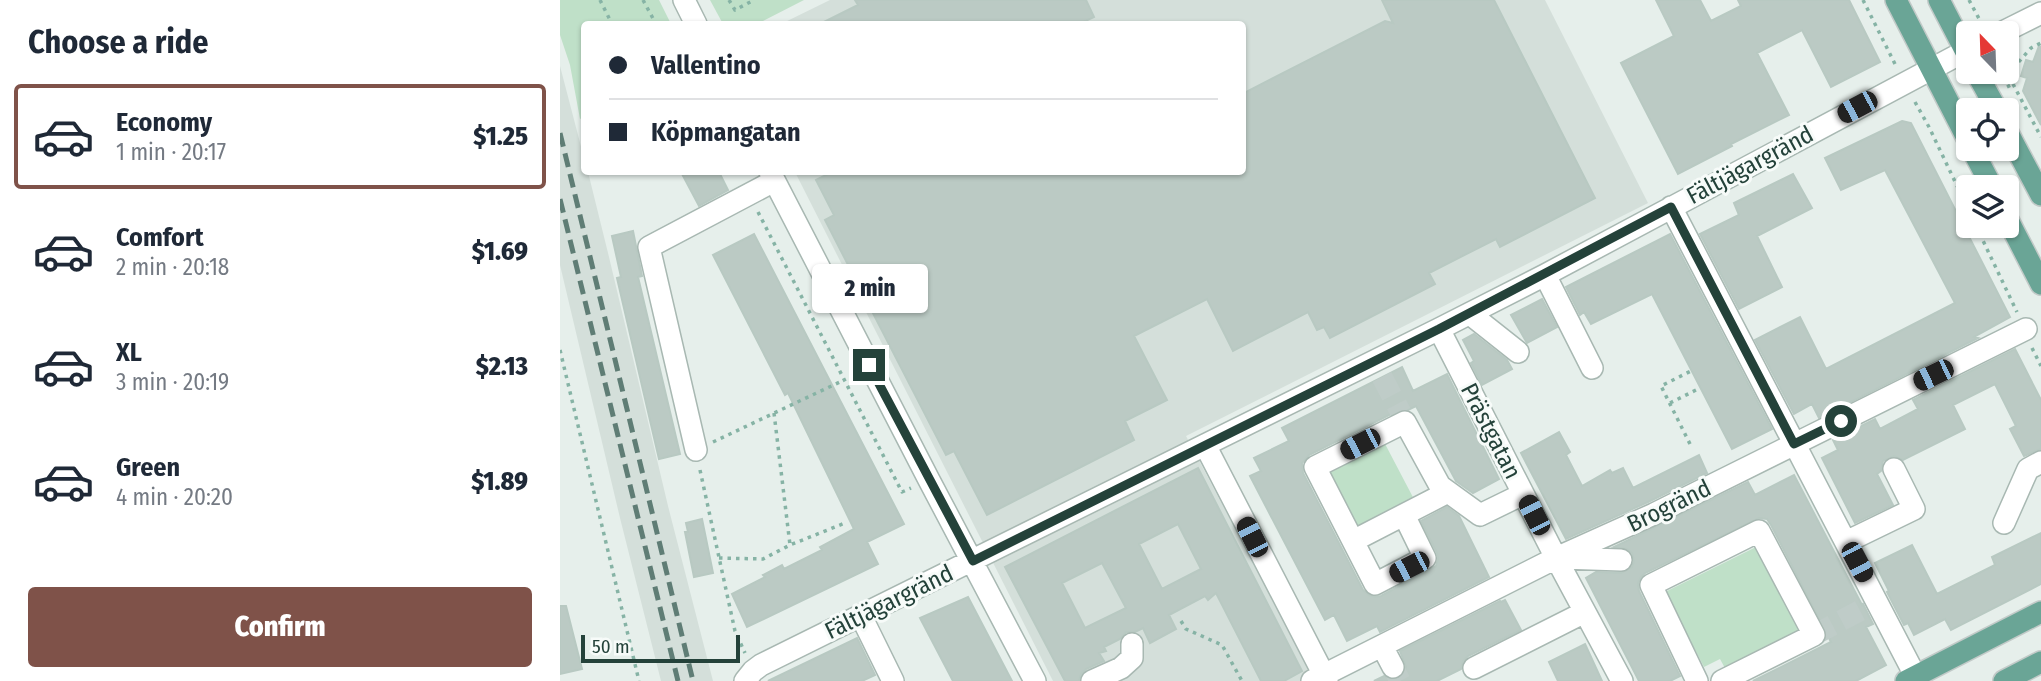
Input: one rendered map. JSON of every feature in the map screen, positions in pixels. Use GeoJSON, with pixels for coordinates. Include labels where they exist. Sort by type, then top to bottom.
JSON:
{"type":"FeatureCollection","features":[{"type":"Feature","properties":{"kind":"main road"},"geometry":{"type":"LineString","coordinates":[[1896,0],[1956,117]]}},
{"type":"Feature","properties":{"kind":"main road"},"geometry":{"type":"LineString","coordinates":[[1939,0],[1956,32]]}},
{"type":"Feature","properties":{"kind":"main road"},"geometry":{"type":"LineString","coordinates":[[2019,154],[2041,195]]}},
{"type":"Feature","properties":{"kind":"main road"},"geometry":{"type":"LineString","coordinates":[[2017,238],[2041,284]]}},
{"type":"Feature","properties":{"kind":"main road"},"geometry":{"type":"LineString","coordinates":[[1913,679],[2041,612]]}},
{"type":"Feature","properties":{"kind":"main road"},"geometry":{"type":"LineString","coordinates":[[2004,681],[2041,662]]}},
{"type":"Feature","properties":{"kind":"street"},"geometry":{"type":"LineString","coordinates":[[684,0],[694,21]]}},
{"type":"Feature","properties":{"kind":"street"},"geometry":{"type":"LineString","coordinates":[[2020,24],[2041,13]]}},
{"type":"Feature","properties":{"kind":"street","name":"Fältjägargränd"},"geometry":{"type":"LineString","coordinates":[[748,677],[861,616],[1205,445],[1379,369],[1439,329],[1931,68],[1956,58]]}},
{"type":"Feature","properties":{"kind":"street"},"geometry":{"type":"LineString","coordinates":[[696,450],[649,247],[750,194],[772,176],[1035,681]]}},
{"type":"Feature","properties":{"kind":"street"},"geometry":{"type":"LineString","coordinates":[[1671,207],[1846,542],[1913,679]]}},
{"type":"Feature","properties":{"kind":"street"},"geometry":{"type":"LineString","coordinates":[[1545,275],[1592,368]]}},
{"type":"Feature","properties":{"kind":"street"},"geometry":{"type":"LineString","coordinates":[[1470,314],[1518,352]]}},
{"type":"Feature","properties":{"kind":"street","name":"Prästgatan"},"geometry":{"type":"LineString","coordinates":[[1439,329],[1622,681]]}},
{"type":"Feature","properties":{"kind":"street","name":"Brogränd"},"geometry":{"type":"LineString","coordinates":[[1321,679],[1556,558],[1654,514],[2026,329]]}},
{"type":"Feature","properties":{"kind":"street"},"geometry":{"type":"LineString","coordinates":[[1404,515],[1425,558],[1375,584],[1315,467],[1403,417],[1440,486],[1480,515],[1523,494]]}},
{"type":"Feature","properties":{"kind":"street"},"geometry":{"type":"LineString","coordinates":[[1205,445],[1321,679]]}},
{"type":"Feature","properties":{"kind":"street"},"geometry":{"type":"LineString","coordinates":[[2004,523],[2028,469],[2041,462]]}},
{"type":"Feature","properties":{"kind":"street"},"geometry":{"type":"LineString","coordinates":[[1846,542],[1914,509],[1894,469]]}},
{"type":"Feature","properties":{"kind":"street"},"geometry":{"type":"LineString","coordinates":[[1353,541],[1448,492]]}},
{"type":"Feature","properties":{"kind":"street"},"geometry":{"type":"LineString","coordinates":[[1697,681],[1651,585],[1759,531],[1814,635],[1722,681]]}},
{"type":"Feature","properties":{"kind":"street"},"geometry":{"type":"LineString","coordinates":[[1556,558],[1621,560]]}},
{"type":"Feature","properties":{"kind":"street"},"geometry":{"type":"LineString","coordinates":[[1466,676],[1585,612]]}},
{"type":"Feature","properties":{"kind":"street"},"geometry":{"type":"LineString","coordinates":[[861,616],[893,681]]}},
{"type":"Feature","properties":{"kind":"street"},"geometry":{"type":"LineString","coordinates":[[1092,681],[1121,668],[1132,658],[1132,645]]}},
{"type":"Feature","properties":{"kind":"street"},"geometry":{"type":"LineString","coordinates":[[1382,646],[1393,667]]}},
{"type":"Feature","properties":{"kind":"path"},"geometry":{"type":"LineString","coordinates":[[600,0],[610,21]]}},
{"type":"Feature","properties":{"kind":"path"},"geometry":{"type":"LineString","coordinates":[[643,0],[654,21]]}},
{"type":"Feature","properties":{"kind":"path"},"geometry":{"type":"LineString","coordinates":[[729,0],[734,10],[754,0]]}},
{"type":"Feature","properties":{"kind":"path"},"geometry":{"type":"LineString","coordinates":[[1863,0],[1956,184]]}},
{"type":"Feature","properties":{"kind":"path"},"geometry":{"type":"LineString","coordinates":[[1969,0],[1980,21]]}},
{"type":"Feature","properties":{"kind":"path"},"geometry":{"type":"LineString","coordinates":[[2013,84],[2041,137]]}},
{"type":"Feature","properties":{"kind":"path"},"geometry":{"type":"LineString","coordinates":[[750,194],[902,492],[929,480]]}},
{"type":"Feature","properties":{"kind":"path"},"geometry":{"type":"LineString","coordinates":[[1982,238],[2041,366]]}},
{"type":"Feature","properties":{"kind":"path"},"geometry":{"type":"LineString","coordinates":[[560,350],[639,681]]}},
{"type":"Feature","properties":{"kind":"path"},"geometry":{"type":"LineString","coordinates":[[1690,444],[1661,386],[1692,371]]}},
{"type":"Feature","properties":{"kind":"path"},"geometry":{"type":"LineString","coordinates":[[748,677],[735,631],[696,450],[844,380]]}},
{"type":"Feature","properties":{"kind":"path"},"geometry":{"type":"LineString","coordinates":[[1670,403],[1700,388]]}},
{"type":"Feature","properties":{"kind":"path"},"geometry":{"type":"LineString","coordinates":[[774,413],[790,545]]}},
{"type":"Feature","properties":{"kind":"path"},"geometry":{"type":"LineString","coordinates":[[719,558],[763,559],[845,523]]}},
{"type":"Feature","properties":{"kind":"path"},"geometry":{"type":"LineString","coordinates":[[1181,621],[1186,629],[1222,645],[1242,681]]}},
{"type":"Feature","properties":{"kind":"shaded area"},"geometry":{"type":"Polygon","coordinates":[[[830,0],[1545,0],[1648,203],[1186,436],[1313,676],[1302,681],[1053,681],[797,175],[1246,175],[1246,21],[787,21],[830,0]]]}},
{"type":"Feature","properties":{"kind":"shaded area"},"geometry":{"type":"Polygon","coordinates":[[[560,66],[581,146],[581,175],[589,175],[713,681],[661,681],[560,265],[560,66]]]}},
{"type":"Feature","properties":{"kind":"green space"},"geometry":{"type":"Polygon","coordinates":[[[560,0],[659,0],[670,21],[581,21],[580,119],[570,65],[560,35],[560,0]]]}},
{"type":"Feature","properties":{"kind":"green space"},"geometry":{"type":"Polygon","coordinates":[[[710,0],[804,0],[763,21],[721,21],[710,0]]]}},
{"type":"Feature","properties":{"kind":"green space"},"geometry":{"type":"Polygon","coordinates":[[[1383,440],[1416,503],[1358,528],[1349,524],[1328,469],[1383,440]]]}},
{"type":"Feature","properties":{"kind":"green space"},"geometry":{"type":"Polygon","coordinates":[[[1756,547],[1800,632],[1726,670],[1720,659],[1704,667],[1665,592],[1756,547]]]}},
{"type":"Feature","properties":{"kind":"building"},"geometry":{"type":"Polygon","coordinates":[[[855,0],[1086,0],[1094,17],[1085,21],[826,21],[858,5],[855,0]]]}},
{"type":"Feature","properties":{"kind":"building"},"geometry":{"type":"Polygon","coordinates":[[[1382,0],[1494,0],[1595,198],[1500,247],[1496,239],[1429,273],[1435,284],[1330,338],[1324,327],[1317,330],[1308,312],[1233,351],[1207,299],[1134,336],[1167,400],[1125,421],[1134,440],[987,515],[954,451],[946,455],[825,220],[834,215],[816,180],[826,175],[1246,175],[1246,92],[1385,21],[1393,23],[1382,0]]]}},
{"type":"Feature","properties":{"kind":"building"},"geometry":{"type":"Polygon","coordinates":[[[1656,0],[1700,0],[1711,21],[1741,6],[1738,0],[1849,0],[1880,62],[1831,87],[1802,30],[1757,53],[1789,115],[1678,174],[1621,63],[1674,36],[1656,0]]]}},
{"type":"Feature","properties":{"kind":"building"},"geometry":{"type":"Polygon","coordinates":[[[2039,46],[2041,125],[2023,91],[2027,78],[2021,76],[2026,60],[2033,62],[2039,46]]]}},
{"type":"Feature","properties":{"kind":"building"},"geometry":{"type":"Polygon","coordinates":[[[1902,121],[1911,123],[1956,211],[1956,238],[1970,238],[2010,317],[1974,337],[1978,338],[1819,418],[1812,404],[1794,414],[1755,340],[1800,317],[1826,369],[1955,303],[1885,170],[1841,190],[1825,158],[1902,121]]]}},
{"type":"Feature","properties":{"kind":"building"},"geometry":{"type":"Polygon","coordinates":[[[1793,174],[1812,208],[1757,236],[1782,287],[1739,309],[1700,234],[1739,215],[1734,203],[1793,174]]]}},
{"type":"Feature","properties":{"kind":"building"},"geometry":{"type":"Polygon","coordinates":[[[683,175],[720,175],[728,190],[699,206],[683,175]]]}},
{"type":"Feature","properties":{"kind":"building"},"geometry":{"type":"Polygon","coordinates":[[[633,231],[642,276],[638,277],[680,454],[659,459],[617,278],[621,277],[612,236],[633,231]]]}},
{"type":"Feature","properties":{"kind":"building"},"geometry":{"type":"Polygon","coordinates":[[[754,234],[904,524],[867,542],[878,564],[747,627],[732,594],[782,565],[784,569],[822,550],[820,547],[854,529],[788,393],[785,395],[713,255],[754,234]]]}},
{"type":"Feature","properties":{"kind":"building"},"geometry":{"type":"Polygon","coordinates":[[[1670,234],[1772,429],[1732,449],[1652,294],[1591,324],[1584,312],[1580,315],[1566,287],[1670,234]]]}},
{"type":"Feature","properties":{"kind":"building"},"geometry":{"type":"Polygon","coordinates":[[[1542,299],[1557,327],[1527,343],[1511,315],[1542,299]]]}},
{"type":"Feature","properties":{"kind":"building"},"geometry":{"type":"Polygon","coordinates":[[[1474,334],[1507,360],[1512,369],[1482,385],[1463,340],[1474,334]]]}},
{"type":"Feature","properties":{"kind":"building"},"geometry":{"type":"Polygon","coordinates":[[[2015,349],[2041,400],[2041,449],[2024,456],[2010,429],[2016,426],[1995,384],[1953,405],[1965,429],[1903,460],[1894,456],[1883,461],[1881,471],[1877,474],[1893,505],[1855,523],[1822,458],[1838,450],[1833,440],[1875,419],[1880,429],[1918,409],[1913,400],[2015,349]]]}},
{"type":"Feature","properties":{"kind":"building"},"geometry":{"type":"Polygon","coordinates":[[[1402,367],[1413,391],[1447,374],[1499,479],[1473,493],[1456,481],[1416,406],[1399,410],[1309,455],[1302,463],[1303,473],[1363,590],[1369,595],[1381,596],[1436,566],[1437,553],[1421,521],[1447,507],[1459,516],[1489,577],[1380,632],[1377,626],[1347,641],[1334,615],[1325,620],[1250,476],[1261,471],[1254,458],[1289,441],[1282,428],[1402,367]]]}},
{"type":"Feature","properties":{"kind":"building"},"geometry":{"type":"Polygon","coordinates":[[[1559,432],[1570,452],[1566,455],[1582,486],[1610,470],[1612,473],[1623,468],[1633,488],[1699,455],[1707,473],[1566,539],[1521,453],[1559,432]]]}},
{"type":"Feature","properties":{"kind":"building"},"geometry":{"type":"Polygon","coordinates":[[[1198,468],[1302,671],[1284,681],[1261,681],[1216,593],[1208,600],[1205,596],[1169,615],[1176,629],[1150,643],[1143,628],[1126,632],[1120,639],[1104,647],[1106,651],[1099,653],[1104,661],[1086,669],[1079,681],[1065,681],[1005,567],[1198,468]],[[1178,524],[1139,544],[1162,589],[1201,569],[1178,524]],[[1102,563],[1062,583],[1085,628],[1126,608],[1102,563]]]}},
{"type":"Feature","properties":{"kind":"building"},"geometry":{"type":"Polygon","coordinates":[[[1794,475],[1873,624],[1866,627],[1886,665],[1856,681],[1753,681],[1831,642],[1771,525],[1767,519],[1759,518],[1641,577],[1638,583],[1639,591],[1680,676],[1670,681],[1639,681],[1586,578],[1596,572],[1621,573],[1632,567],[1632,553],[1627,549],[1614,547],[1748,482],[1755,495],[1794,475]]]}},
{"type":"Feature","properties":{"kind":"building"},"geometry":{"type":"Polygon","coordinates":[[[702,519],[713,573],[694,577],[685,532],[688,532],[686,523],[702,519]]]}},
{"type":"Feature","properties":{"kind":"building"},"geometry":{"type":"Polygon","coordinates":[[[2041,533],[2041,584],[1951,630],[1945,619],[1914,635],[1908,623],[1904,625],[1875,563],[1912,545],[1937,594],[1995,565],[1992,557],[2041,533]]]}},
{"type":"Feature","properties":{"kind":"building"},"geometry":{"type":"Polygon","coordinates":[[[968,597],[1012,681],[953,681],[920,618],[968,597]]]}},
{"type":"Feature","properties":{"kind":"building"},"geometry":{"type":"Polygon","coordinates":[[[1505,600],[1521,630],[1468,656],[1461,669],[1437,681],[1374,681],[1384,676],[1393,680],[1404,675],[1406,667],[1400,651],[1505,600]]]}},
{"type":"Feature","properties":{"kind":"building"},"geometry":{"type":"Polygon","coordinates":[[[560,606],[566,606],[582,669],[560,674],[560,606]]]}},
{"type":"Feature","properties":{"kind":"building"},"geometry":{"type":"Polygon","coordinates":[[[857,638],[875,675],[862,681],[768,681],[857,638]]]}},
{"type":"Feature","properties":{"kind":"building"},"geometry":{"type":"Polygon","coordinates":[[[1585,644],[1602,681],[1558,681],[1549,662],[1585,644]]]}},
{"type":"Feature","properties":{"kind":"tunnel"},"geometry":{"type":"LineString","coordinates":[[1382,377],[1401,413]]}},
{"type":"Feature","properties":{"kind":"tunnel"},"geometry":{"type":"LineString","coordinates":[[1814,635],[1878,601]]}},
{"type":"Feature","properties":{"kind":"tunnel"},"geometry":{"type":"LineString","coordinates":[[1393,667],[1400,681]]}},
{"type":"Feature","properties":{"kind":"railway"},"geometry":{"type":"LineString","coordinates":[[560,133],[693,681]]}},
{"type":"Feature","properties":{"kind":"railway"},"geometry":{"type":"LineString","coordinates":[[560,199],[678,681]]}},
{"type":"Feature","properties":{"kind":"route"},"geometry":{"type":"LineString","coordinates":[[869,365],[973,561],[1439,329],[1671,207],[1794,444],[1841,421]]}}]}
